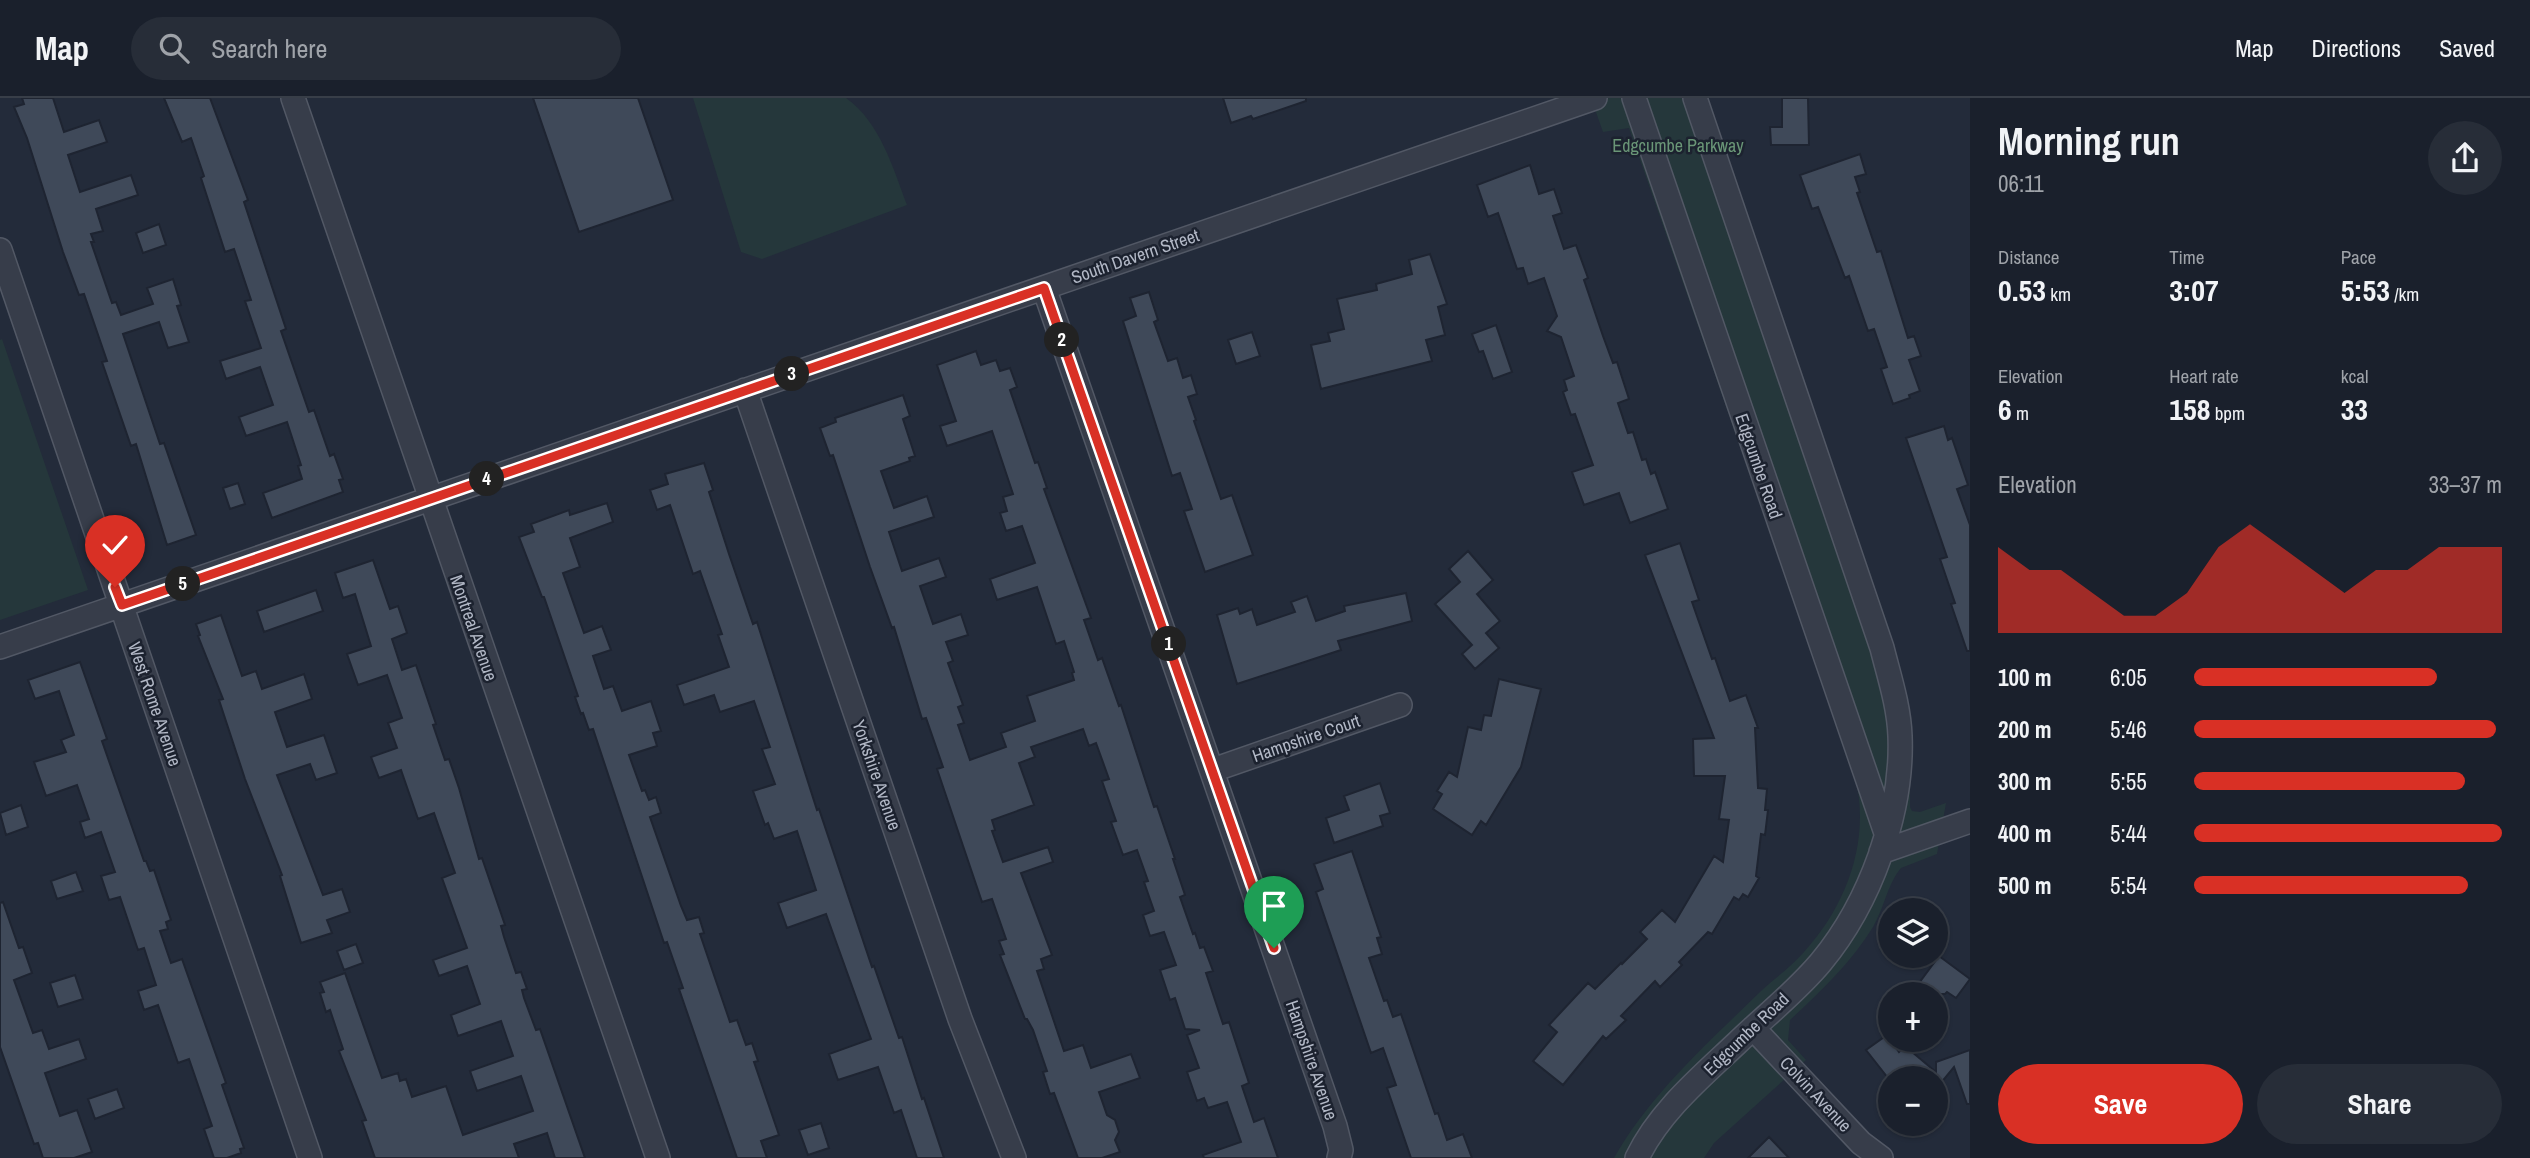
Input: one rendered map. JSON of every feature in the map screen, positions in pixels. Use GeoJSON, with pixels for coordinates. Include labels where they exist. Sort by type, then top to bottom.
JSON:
{"type":"FeatureCollection","features":[{"type":"Feature","properties":{"kind":"street","name":"Montreal Avenue"},"geometry":{"type":"LineString","coordinates":[[293,98],[658,1158]]}},
{"type":"Feature","properties":{"kind":"street","name":"South Davern Street"},"geometry":{"type":"LineString","coordinates":[[0,647],[1595,98]]}},
{"type":"Feature","properties":{"kind":"street","name":"Edgcumbe Road"},"geometry":{"type":"LineString","coordinates":[[1634,98],[1883,843]]}},
{"type":"Feature","properties":{"kind":"street","name":"Edgcumbe Road"},"geometry":{"type":"LineString","coordinates":[[1637,1158],[1661,1120],[1687,1090],[1819,965],[1839,939],[1872,878],[1898,785],[1900,735],[1882,648],[1695,98]]}},
{"type":"Feature","properties":{"kind":"street","name":"West Rome Avenue"},"geometry":{"type":"LineString","coordinates":[[0,250],[310,1158]]}},
{"type":"Feature","properties":{"kind":"street","name":"Hampshire Avenue"},"geometry":{"type":"LineString","coordinates":[[1044,288],[1335,1126],[1339,1158]]}},
{"type":"Feature","properties":{"kind":"street","name":"Yorkshire Avenue"},"geometry":{"type":"LineString","coordinates":[[745,390],[955,1006],[1014,1158]]}},
{"type":"Feature","properties":{"kind":"street","name":"Hampshire Court"},"geometry":{"type":"LineString","coordinates":[[1213,770],[1400,705]]}},
{"type":"Feature","properties":{"kind":"street"},"geometry":{"type":"LineString","coordinates":[[1883,843],[1970,821]]}},
{"type":"Feature","properties":{"kind":"street","name":"Colvin Avenue"},"geometry":{"type":"LineString","coordinates":[[1753,1028],[1861,1143],[1881,1158]]}},
{"type":"Feature","properties":{"kind":"green space"},"geometry":{"type":"Polygon","coordinates":[[[693,98],[846,98],[858,108],[877,133],[891,161],[907,205],[762,259],[741,252],[693,98]]]}},
{"type":"Feature","properties":{"kind":"green space","name":"Edgcumbe Parkway"},"geometry":{"type":"Polygon","coordinates":[[[1591,98],[1706,98],[1890,632],[1910,728],[1910,807],[1912,811],[1920,812],[1946,803],[1937,854],[1901,868],[1886,898],[1878,898],[1877,920],[1855,953],[1790,1020],[1788,1040],[1806,1060],[1714,1143],[1704,1158],[1614,1158],[1663,1090],[1761,991],[1799,957],[1819,934],[1843,893],[1852,870],[1860,824],[1859,800],[1855,776],[1629,128],[1603,132],[1591,98]]]}},
{"type":"Feature","properties":{"kind":"green space"},"geometry":{"type":"Polygon","coordinates":[[[2,339],[88,590],[0,620],[0,340],[2,339]]]}},
{"type":"Feature","properties":{"kind":"building"},"geometry":{"type":"Polygon","coordinates":[[[22,98],[53,98],[64,132],[99,120],[107,142],[68,155],[80,192],[131,175],[138,195],[96,209],[103,231],[91,234],[94,242],[91,242],[112,303],[116,302],[121,315],[153,304],[147,288],[173,279],[181,305],[177,306],[189,342],[168,348],[159,322],[123,334],[160,444],[164,443],[196,535],[167,545],[136,444],[131,446],[102,362],[107,361],[84,294],[79,295],[27,138],[14,107],[24,104],[22,98]]]}},
{"type":"Feature","properties":{"kind":"building"},"geometry":{"type":"Polygon","coordinates":[[[164,98],[210,98],[248,200],[244,202],[286,329],[281,331],[309,412],[314,410],[330,456],[334,454],[343,479],[339,480],[343,492],[272,518],[263,493],[302,479],[298,466],[301,465],[287,422],[246,436],[239,417],[273,405],[260,367],[226,379],[220,361],[261,348],[245,301],[251,300],[234,249],[225,252],[191,138],[182,142],[164,98]]]}},
{"type":"Feature","properties":{"kind":"building"},"geometry":{"type":"Polygon","coordinates":[[[533,98],[638,98],[673,200],[579,232],[533,98]]]}},
{"type":"Feature","properties":{"kind":"building"},"geometry":{"type":"Polygon","coordinates":[[[1223,98],[1306,98],[1306,101],[1253,119],[1251,116],[1231,123],[1223,98]]]}},
{"type":"Feature","properties":{"kind":"building"},"geometry":{"type":"Polygon","coordinates":[[[1782,98],[1808,98],[1809,145],[1771,145],[1770,127],[1782,127],[1782,98]]]}},
{"type":"Feature","properties":{"kind":"building"},"geometry":{"type":"Polygon","coordinates":[[[1860,154],[1866,174],[1855,177],[1860,192],[1857,193],[1877,252],[1881,251],[1908,338],[1914,336],[1921,356],[1909,360],[1920,391],[1893,404],[1881,369],[1887,367],[1874,329],[1868,331],[1849,276],[1845,278],[1818,207],[1812,209],[1800,175],[1860,154]]]}},
{"type":"Feature","properties":{"kind":"building"},"geometry":{"type":"Polygon","coordinates":[[[1530,165],[1539,194],[1554,189],[1562,213],[1553,216],[1564,249],[1576,245],[1588,278],[1584,280],[1603,336],[1613,363],[1617,362],[1629,399],[1618,403],[1628,433],[1633,432],[1642,460],[1646,459],[1651,474],[1655,472],[1668,509],[1630,523],[1619,493],[1584,505],[1572,472],[1593,465],[1575,414],[1571,415],[1563,392],[1567,390],[1564,380],[1574,376],[1561,337],[1547,331],[1557,316],[1544,278],[1528,284],[1523,268],[1517,269],[1498,213],[1488,217],[1477,185],[1530,165]]]}},
{"type":"Feature","properties":{"kind":"building"},"geometry":{"type":"Polygon","coordinates":[[[159,224],[166,245],[143,253],[136,233],[159,224]]]}},
{"type":"Feature","properties":{"kind":"building"},"geometry":{"type":"Polygon","coordinates":[[[1430,254],[1447,304],[1438,307],[1445,335],[1426,340],[1432,361],[1321,389],[1311,345],[1330,341],[1328,333],[1344,329],[1337,299],[1377,290],[1376,284],[1412,274],[1409,260],[1430,254]]]}},
{"type":"Feature","properties":{"kind":"building"},"geometry":{"type":"Polygon","coordinates":[[[1149,292],[1158,320],[1154,322],[1168,361],[1177,358],[1183,378],[1191,375],[1197,394],[1188,397],[1221,499],[1232,495],[1253,555],[1205,572],[1184,511],[1192,509],[1180,473],[1172,476],[1123,321],[1136,316],[1130,298],[1149,292]]]}},
{"type":"Feature","properties":{"kind":"building"},"geometry":{"type":"Polygon","coordinates":[[[1496,325],[1512,372],[1493,379],[1483,351],[1479,352],[1472,334],[1496,325]]]}},
{"type":"Feature","properties":{"kind":"building"},"geometry":{"type":"Polygon","coordinates":[[[1252,332],[1260,356],[1236,364],[1228,340],[1252,332]]]}},
{"type":"Feature","properties":{"kind":"building"},"geometry":{"type":"Polygon","coordinates":[[[976,351],[981,365],[996,360],[1000,371],[1010,368],[1017,387],[1010,390],[1035,463],[1038,462],[1047,488],[1044,489],[1091,618],[1084,620],[1098,660],[1102,658],[1119,706],[1121,705],[1154,807],[1157,806],[1175,859],[1185,895],[1180,897],[1193,934],[1195,933],[1200,948],[1204,947],[1213,971],[1206,973],[1223,1024],[1229,1022],[1249,1083],[1242,1086],[1254,1122],[1264,1118],[1278,1158],[1204,1158],[1203,1155],[1241,1142],[1227,1102],[1208,1108],[1204,1098],[1197,1101],[1187,1072],[1199,1068],[1187,1035],[1200,1030],[1185,1029],[1175,998],[1170,1000],[1160,970],[1176,965],[1164,932],[1150,936],[1143,915],[1154,911],[1144,882],[1148,881],[1137,850],[1123,855],[1111,822],[1116,821],[1102,781],[1109,779],[1096,743],[1089,746],[1083,729],[1031,747],[1035,757],[1019,763],[1034,805],[992,820],[995,830],[992,831],[1003,862],[1048,847],[1053,862],[1021,873],[1052,955],[1041,959],[1044,969],[1037,971],[1064,1051],[1083,1045],[1091,1068],[1131,1054],[1140,1078],[1099,1092],[1107,1115],[1115,1120],[1119,1132],[1115,1140],[1120,1152],[1102,1158],[1078,1158],[1054,1093],[1050,1094],[1043,1072],[1047,1071],[1033,1030],[1025,1019],[1000,955],[1004,954],[999,941],[1006,939],[992,899],[982,902],[937,769],[943,767],[926,718],[922,719],[894,627],[892,628],[870,567],[833,455],[830,456],[820,428],[836,422],[835,418],[903,395],[910,416],[903,419],[915,456],[909,458],[910,461],[881,471],[894,508],[927,496],[934,517],[889,532],[902,571],[939,558],[946,577],[920,586],[933,624],[961,614],[968,635],[946,642],[953,661],[948,663],[963,705],[958,707],[964,723],[958,725],[970,760],[1006,747],[1001,733],[1035,721],[1027,696],[1074,680],[1074,672],[1064,641],[1056,644],[1037,587],[997,600],[990,579],[1035,563],[1022,526],[1006,531],[1000,513],[1007,511],[1003,497],[1013,494],[992,431],[947,446],[940,426],[956,421],[937,365],[976,351]]]}},
{"type":"Feature","properties":{"kind":"building"},"geometry":{"type":"Polygon","coordinates":[[[1944,426],[1948,440],[1952,438],[1968,485],[1957,489],[1970,525],[1970,651],[1967,651],[1951,604],[1955,603],[1940,559],[1947,557],[1906,438],[1944,426]]]}},
{"type":"Feature","properties":{"kind":"building"},"geometry":{"type":"Polygon","coordinates":[[[704,463],[713,490],[709,492],[729,554],[753,624],[757,622],[817,810],[819,809],[872,967],[874,966],[899,1038],[902,1037],[944,1158],[917,1158],[901,1110],[894,1113],[878,1067],[838,1080],[829,1054],[871,1039],[826,914],[787,928],[778,903],[816,890],[797,831],[774,839],[768,823],[765,825],[753,791],[775,784],[762,749],[770,747],[754,701],[720,712],[714,695],[684,705],[677,685],[729,667],[718,635],[722,634],[700,571],[693,574],[670,505],[657,510],[650,490],[668,484],[665,474],[704,463]]]}},
{"type":"Feature","properties":{"kind":"building"},"geometry":{"type":"Polygon","coordinates":[[[238,483],[245,504],[230,509],[223,488],[238,483]]]}},
{"type":"Feature","properties":{"kind":"building"},"geometry":{"type":"Polygon","coordinates":[[[607,503],[613,522],[570,538],[580,567],[563,573],[584,633],[602,626],[611,650],[593,656],[604,689],[613,686],[622,711],[651,701],[661,731],[653,733],[657,746],[629,755],[642,791],[645,790],[649,800],[656,797],[661,813],[650,817],[687,920],[699,917],[704,933],[700,934],[730,1022],[737,1020],[746,1045],[752,1043],[758,1061],[754,1062],[779,1135],[761,1141],[767,1158],[737,1158],[679,989],[683,988],[667,942],[664,943],[593,729],[589,730],[583,713],[581,714],[575,697],[578,696],[544,597],[519,537],[534,532],[531,524],[569,510],[570,515],[607,503]]]}},
{"type":"Feature","properties":{"kind":"building"},"geometry":{"type":"Polygon","coordinates":[[[1680,543],[1699,600],[1692,602],[1712,659],[1715,658],[1730,701],[1746,695],[1758,728],[1755,728],[1758,788],[1767,789],[1765,810],[1768,810],[1765,835],[1761,834],[1756,876],[1759,878],[1748,897],[1743,894],[1739,900],[1734,897],[1712,934],[1708,932],[1679,962],[1682,965],[1660,987],[1655,981],[1621,1016],[1626,1020],[1606,1039],[1603,1036],[1563,1085],[1533,1061],[1557,1032],[1549,1025],[1588,983],[1595,989],[1647,939],[1640,932],[1662,910],[1675,922],[1714,856],[1723,862],[1729,820],[1719,819],[1725,776],[1694,776],[1693,739],[1714,738],[1645,555],[1680,543]]]}},
{"type":"Feature","properties":{"kind":"building"},"geometry":{"type":"Polygon","coordinates":[[[1468,551],[1493,580],[1477,594],[1500,621],[1486,633],[1499,648],[1475,669],[1462,654],[1472,645],[1435,604],[1460,582],[1449,569],[1468,551]]]}},
{"type":"Feature","properties":{"kind":"building"},"geometry":{"type":"Polygon","coordinates":[[[373,560],[390,609],[398,606],[407,633],[392,639],[402,670],[416,665],[436,724],[433,725],[445,760],[449,759],[479,859],[482,858],[505,925],[501,926],[516,973],[521,972],[527,989],[522,990],[524,998],[536,1030],[540,1029],[585,1158],[555,1158],[547,1133],[514,1144],[519,1158],[375,1158],[362,1121],[366,1120],[339,1051],[343,1049],[330,1010],[326,1012],[320,993],[324,992],[320,982],[345,973],[382,1078],[398,1073],[400,1081],[406,1079],[412,1097],[446,1086],[463,1135],[533,1111],[521,1076],[477,1091],[470,1071],[513,1056],[501,1021],[458,1036],[451,1015],[480,1004],[467,966],[439,976],[433,960],[467,948],[442,878],[455,873],[434,813],[418,819],[401,770],[379,778],[371,757],[397,748],[388,723],[402,718],[387,675],[358,685],[347,654],[371,646],[355,594],[343,598],[335,573],[373,560]]]}},
{"type":"Feature","properties":{"kind":"building"},"geometry":{"type":"Polygon","coordinates":[[[316,590],[323,611],[264,632],[257,611],[316,590]]]}},
{"type":"Feature","properties":{"kind":"building"},"geometry":{"type":"Polygon","coordinates":[[[1406,593],[1412,621],[1338,641],[1341,650],[1237,684],[1217,615],[1238,608],[1240,614],[1252,609],[1257,625],[1295,612],[1291,602],[1307,596],[1316,621],[1345,611],[1344,606],[1406,593]]]}},
{"type":"Feature","properties":{"kind":"building"},"geometry":{"type":"Polygon","coordinates":[[[221,615],[242,676],[256,671],[262,689],[304,674],[312,699],[275,712],[287,747],[324,735],[337,773],[316,780],[310,764],[277,775],[323,895],[342,889],[350,912],[327,920],[332,933],[301,943],[280,876],[282,875],[245,779],[219,700],[223,699],[198,636],[200,635],[196,624],[221,615]]]}},
{"type":"Feature","properties":{"kind":"building"},"geometry":{"type":"Polygon","coordinates":[[[80,662],[107,739],[102,741],[144,861],[150,871],[154,870],[171,920],[166,922],[168,929],[160,931],[171,963],[182,959],[226,1083],[222,1085],[244,1148],[240,1149],[241,1153],[227,1158],[214,1158],[204,1129],[212,1126],[189,1059],[178,1063],[158,1005],[144,1010],[138,991],[156,985],[144,948],[138,950],[120,897],[109,900],[101,876],[115,872],[101,832],[85,838],[80,822],[89,819],[77,785],[46,796],[34,762],[66,752],[61,740],[74,735],[59,691],[35,699],[28,680],[80,662]]]}},
{"type":"Feature","properties":{"kind":"building"},"geometry":{"type":"Polygon","coordinates":[[[1499,679],[1541,689],[1521,767],[1486,825],[1481,821],[1472,835],[1433,809],[1442,794],[1437,791],[1449,772],[1457,777],[1468,727],[1481,730],[1484,715],[1491,716],[1499,679]]]}},
{"type":"Feature","properties":{"kind":"building"},"geometry":{"type":"Polygon","coordinates":[[[1380,783],[1390,813],[1380,816],[1383,826],[1334,843],[1326,818],[1349,810],[1344,796],[1380,783]]]}},
{"type":"Feature","properties":{"kind":"building"},"geometry":{"type":"Polygon","coordinates":[[[21,805],[28,827],[6,835],[0,813],[21,805]]]}},
{"type":"Feature","properties":{"kind":"building"},"geometry":{"type":"Polygon","coordinates":[[[1352,851],[1381,937],[1377,938],[1382,954],[1369,958],[1384,1001],[1387,1000],[1393,1017],[1401,1014],[1435,1114],[1438,1113],[1447,1140],[1463,1134],[1472,1158],[1411,1158],[1387,1088],[1396,1085],[1383,1048],[1371,1053],[1316,892],[1323,889],[1314,864],[1352,851]]]}},
{"type":"Feature","properties":{"kind":"building"},"geometry":{"type":"Polygon","coordinates":[[[76,872],[83,891],[57,899],[51,881],[76,872]]]}},
{"type":"Feature","properties":{"kind":"building"},"geometry":{"type":"Polygon","coordinates":[[[3,902],[19,948],[23,947],[32,973],[14,980],[33,1033],[42,1030],[49,1049],[79,1039],[86,1059],[45,1073],[60,1116],[77,1110],[92,1152],[74,1158],[43,1158],[38,1143],[34,1144],[0,1047],[0,903],[3,902]]]}},
{"type":"Feature","properties":{"kind":"building"},"geometry":{"type":"Polygon","coordinates":[[[356,944],[363,963],[344,970],[337,951],[356,944]]]}},
{"type":"Feature","properties":{"kind":"building"},"geometry":{"type":"Polygon","coordinates":[[[1948,963],[1970,979],[1956,998],[1948,993],[1948,982],[1920,982],[1930,968],[1948,968],[1948,963]]]}},
{"type":"Feature","properties":{"kind":"building"},"geometry":{"type":"Polygon","coordinates":[[[75,975],[83,999],[58,1007],[50,983],[75,975]]]}},
{"type":"Feature","properties":{"kind":"building"},"geometry":{"type":"Polygon","coordinates":[[[1878,1041],[1878,1052],[1912,1052],[1929,1066],[1879,1066],[1866,1050],[1878,1041]]]}},
{"type":"Feature","properties":{"kind":"building"},"geometry":{"type":"Polygon","coordinates":[[[1970,1050],[1970,1104],[1967,1104],[1954,1067],[1948,1074],[1948,1066],[1936,1066],[1936,1062],[1970,1050]]]}},
{"type":"Feature","properties":{"kind":"building"},"geometry":{"type":"Polygon","coordinates":[[[117,1089],[124,1108],[95,1119],[88,1099],[117,1089]]]}},
{"type":"Feature","properties":{"kind":"building"},"geometry":{"type":"Polygon","coordinates":[[[821,1123],[829,1148],[808,1155],[799,1130],[821,1123]]]}},
{"type":"Feature","properties":{"kind":"building"},"geometry":{"type":"Polygon","coordinates":[[[1769,1137],[1789,1158],[1748,1158],[1769,1137]]]}},
{"type":"Feature","properties":{"kind":"route"},"geometry":{"type":"LineString","coordinates":[[115,587],[122,605],[1044,288],[1274,948]]}}]}
